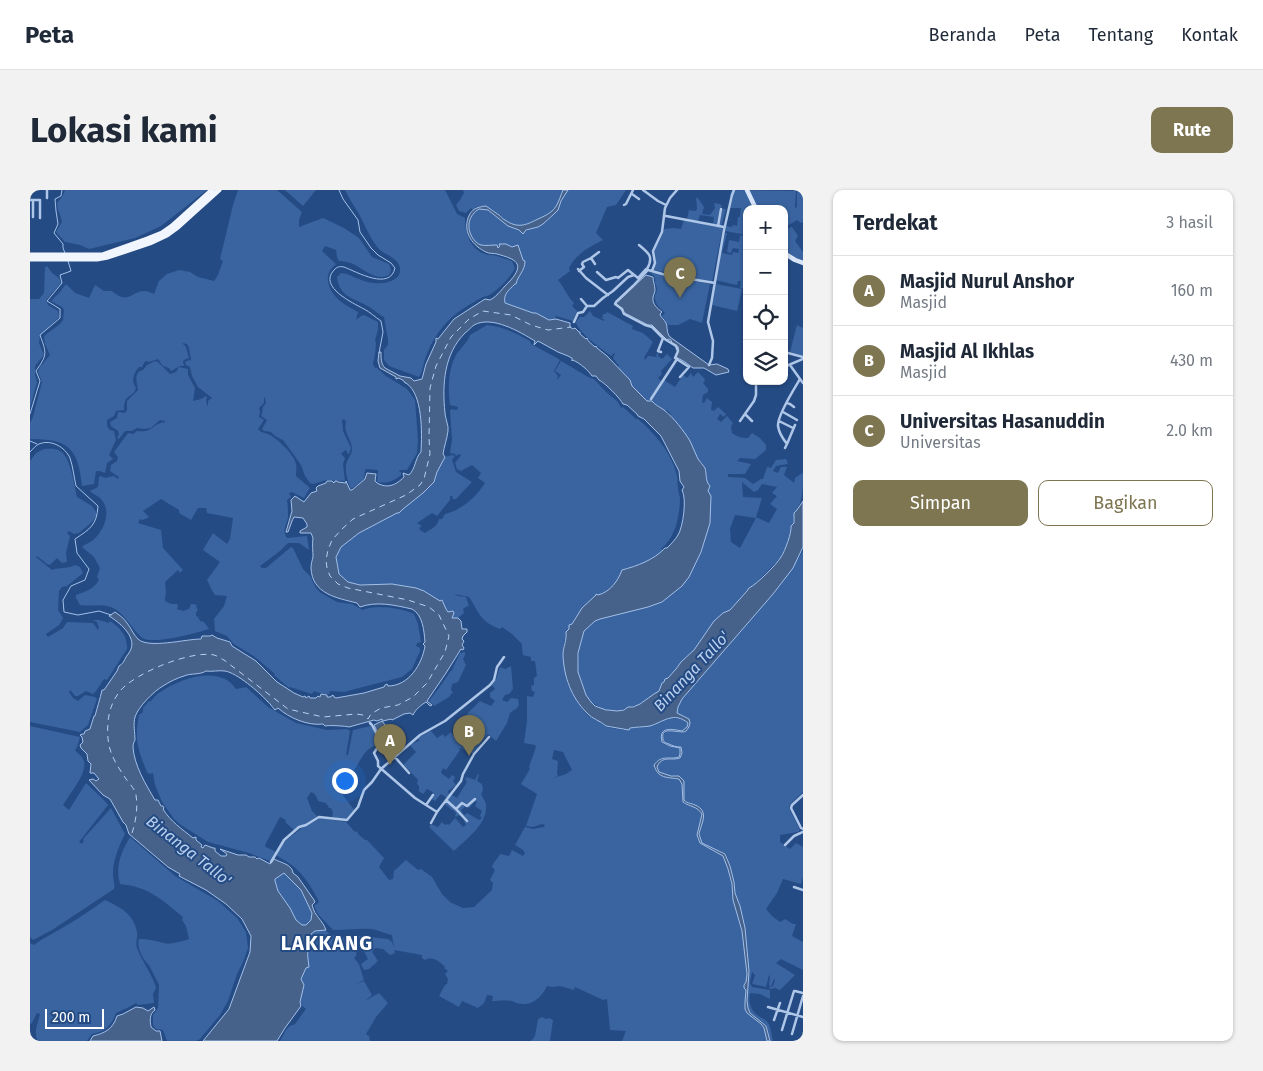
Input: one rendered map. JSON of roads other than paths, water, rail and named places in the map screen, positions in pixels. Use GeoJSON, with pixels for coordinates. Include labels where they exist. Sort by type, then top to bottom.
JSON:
{"type":"FeatureCollection","features":[{"type":"Feature","properties":{"kind":"main road"},"geometry":{"type":"LineString","coordinates":[[70,257],[102,255],[162,234],[212,190]]}},
{"type":"Feature","properties":{"kind":"main road"},"geometry":{"type":"LineString","coordinates":[[30,255],[102,258],[162,238],[178,228],[219,190]]}},
{"type":"Feature","properties":{"kind":"main road"},"geometry":{"type":"LineString","coordinates":[[30,259],[61,257]]}},
{"type":"Feature","properties":{"kind":"street"},"geometry":{"type":"LineString","coordinates":[[47,190],[47,198]]}},
{"type":"Feature","properties":{"kind":"street"},"geometry":{"type":"LineString","coordinates":[[624,206],[633,190]]}},
{"type":"Feature","properties":{"kind":"street"},"geometry":{"type":"LineString","coordinates":[[642,190],[665,205]]}},
{"type":"Feature","properties":{"kind":"street"},"geometry":{"type":"LineString","coordinates":[[651,399],[677,359],[675,357],[678,351],[677,348],[652,327],[648,327],[624,314],[621,308],[615,304],[655,263],[653,250],[662,232],[665,205],[678,190]]}},
{"type":"Feature","properties":{"kind":"street"},"geometry":{"type":"LineString","coordinates":[[709,365],[712,358],[713,341],[708,322],[724,227],[734,190]]}},
{"type":"Feature","properties":{"kind":"street"},"geometry":{"type":"LineString","coordinates":[[747,190],[754,205]]}},
{"type":"Feature","properties":{"kind":"street"},"geometry":{"type":"LineString","coordinates":[[632,194],[639,199]]}},
{"type":"Feature","properties":{"kind":"street"},"geometry":{"type":"LineString","coordinates":[[33,217],[32,200],[40,200],[40,218]]}},
{"type":"Feature","properties":{"kind":"street"},"geometry":{"type":"LineString","coordinates":[[718,226],[721,209]]}},
{"type":"Feature","properties":{"kind":"street"},"geometry":{"type":"LineString","coordinates":[[666,216],[724,227]]}},
{"type":"Feature","properties":{"kind":"street"},"geometry":{"type":"LineString","coordinates":[[597,272],[605,280],[618,278],[628,270],[638,278],[649,270],[650,263],[647,251],[639,245]]}},
{"type":"Feature","properties":{"kind":"street"},"geometry":{"type":"LineString","coordinates":[[599,252],[583,262],[584,267],[579,270],[608,295]]}},
{"type":"Feature","properties":{"kind":"street"},"geometry":{"type":"LineString","coordinates":[[788,256],[803,263]]}},
{"type":"Feature","properties":{"kind":"street"},"geometry":{"type":"LineString","coordinates":[[591,258],[594,264]]}},
{"type":"Feature","properties":{"kind":"street"},"geometry":{"type":"LineString","coordinates":[[649,270],[714,283]]}},
{"type":"Feature","properties":{"kind":"street"},"geometry":{"type":"LineString","coordinates":[[581,299],[587,306],[592,307],[628,277],[634,275]]}},
{"type":"Feature","properties":{"kind":"street"},"geometry":{"type":"LineString","coordinates":[[574,322],[578,312],[583,312],[587,306]]}},
{"type":"Feature","properties":{"kind":"street"},"geometry":{"type":"LineString","coordinates":[[661,352],[658,351],[663,338]]}},
{"type":"Feature","properties":{"kind":"street"},"geometry":{"type":"LineString","coordinates":[[788,353],[803,358]]}},
{"type":"Feature","properties":{"kind":"street"},"geometry":{"type":"LineString","coordinates":[[803,358],[790,364],[803,383]]}},
{"type":"Feature","properties":{"kind":"street"},"geometry":{"type":"LineString","coordinates":[[677,359],[689,366],[680,377]]}},
{"type":"Feature","properties":{"kind":"street"},"geometry":{"type":"LineString","coordinates":[[795,424],[786,446],[781,436],[779,421],[786,403],[800,380]]}},
{"type":"Feature","properties":{"kind":"street"},"geometry":{"type":"LineString","coordinates":[[740,421],[754,402],[756,385]]}},
{"type":"Feature","properties":{"kind":"street"},"geometry":{"type":"LineString","coordinates":[[786,403],[794,407]]}},
{"type":"Feature","properties":{"kind":"street"},"geometry":{"type":"LineString","coordinates":[[783,412],[797,420]]}},
{"type":"Feature","properties":{"kind":"street"},"geometry":{"type":"LineString","coordinates":[[745,414],[752,421]]}},
{"type":"Feature","properties":{"kind":"street"},"geometry":{"type":"LineString","coordinates":[[779,421],[793,428]]}},
{"type":"Feature","properties":{"kind":"street"},"geometry":{"type":"LineString","coordinates":[[271,862],[285,839],[299,828],[319,817],[347,820],[358,807],[364,790],[381,769],[420,735],[445,721],[489,686],[494,680],[497,667],[504,657]]}},
{"type":"Feature","properties":{"kind":"street"},"geometry":{"type":"LineString","coordinates":[[370,723],[381,742],[374,753],[378,766],[403,788],[437,812]]}},
{"type":"Feature","properties":{"kind":"street"},"geometry":{"type":"LineString","coordinates":[[430,823],[461,782],[463,774],[474,754],[489,737]]}},
{"type":"Feature","properties":{"kind":"street"},"geometry":{"type":"LineString","coordinates":[[383,746],[409,773]]}},
{"type":"Feature","properties":{"kind":"street"},"geometry":{"type":"LineString","coordinates":[[426,805],[434,795]]}},
{"type":"Feature","properties":{"kind":"street"},"geometry":{"type":"LineString","coordinates":[[785,845],[796,834],[803,831],[791,808],[803,795]]}},
{"type":"Feature","properties":{"kind":"street"},"geometry":{"type":"LineString","coordinates":[[446,800],[467,821]]}},
{"type":"Feature","properties":{"kind":"street"},"geometry":{"type":"LineString","coordinates":[[456,809],[462,803],[467,806],[475,800]]}},
{"type":"Feature","properties":{"kind":"street"},"geometry":{"type":"LineString","coordinates":[[794,887],[803,890]]}},
{"type":"Feature","properties":{"kind":"street"},"geometry":{"type":"LineString","coordinates":[[782,1030],[795,991],[803,995],[792,1034]]}},
{"type":"Feature","properties":{"kind":"street"},"geometry":{"type":"LineString","coordinates":[[774,1020],[780,1003]]}},
{"type":"Feature","properties":{"kind":"street"},"geometry":{"type":"LineString","coordinates":[[768,1007],[803,1017]]}},
{"type":"Feature","properties":{"kind":"water","name":"Binanga Tallo'"},"geometry":{"type":"Polygon","coordinates":[[[563,190],[568,190],[558,210],[543,224],[526,230],[523,234],[519,230],[508,226],[488,210],[479,209],[469,221],[470,233],[475,241],[481,245],[497,245],[498,248],[499,244],[506,244],[512,247],[518,245],[525,264],[516,284],[506,295],[505,303],[536,313],[549,320],[556,319],[570,323],[570,327],[575,328],[607,356],[647,401],[652,401],[664,410],[682,429],[705,468],[710,486],[708,491],[711,496],[710,523],[701,552],[689,577],[682,586],[662,602],[600,619],[584,631],[578,653],[578,672],[586,695],[591,702],[595,706],[606,710],[624,710],[640,704],[659,691],[665,679],[694,650],[714,621],[730,610],[749,588],[761,579],[779,560],[788,542],[791,526],[794,523],[794,513],[803,501],[803,547],[793,568],[773,594],[682,699],[677,713],[689,719],[689,727],[683,732],[665,732],[663,740],[673,746],[681,747],[682,753],[680,758],[661,761],[657,767],[659,772],[671,776],[679,776],[684,781],[684,800],[700,808],[703,814],[703,822],[699,834],[702,843],[725,854],[730,866],[745,928],[749,971],[748,1008],[750,1013],[766,1026],[770,1041],[767,1041],[761,1024],[747,1013],[745,1009],[746,990],[744,985],[747,974],[742,931],[733,900],[732,884],[723,856],[700,843],[697,835],[702,814],[696,808],[683,802],[682,784],[679,779],[661,775],[654,765],[663,758],[679,757],[680,748],[670,746],[662,742],[662,733],[667,730],[682,731],[687,727],[688,723],[678,718],[673,718],[650,726],[630,728],[629,730],[606,726],[589,715],[581,707],[569,686],[565,671],[563,655],[566,632],[582,608],[596,594],[602,594],[610,589],[622,570],[656,556],[667,548],[678,535],[684,513],[682,490],[684,487],[680,481],[679,471],[661,436],[644,419],[627,405],[623,404],[596,376],[592,376],[581,365],[572,361],[572,358],[538,341],[534,345],[535,341],[522,333],[497,323],[481,322],[474,325],[458,341],[446,370],[444,391],[445,415],[448,429],[443,454],[445,457],[434,482],[399,513],[359,533],[341,547],[336,557],[339,574],[348,582],[360,585],[392,584],[424,591],[440,601],[442,600],[448,612],[453,611],[452,618],[458,618],[461,621],[462,629],[467,629],[462,639],[464,641],[462,645],[463,650],[461,649],[427,701],[432,705],[430,706],[426,702],[413,715],[410,713],[404,714],[392,720],[374,720],[349,727],[311,724],[288,715],[278,708],[275,710],[253,688],[230,672],[206,671],[187,675],[159,688],[143,704],[135,717],[135,740],[133,747],[141,775],[155,800],[158,800],[176,825],[193,838],[196,837],[196,840],[202,845],[201,847],[203,848],[205,845],[215,848],[215,851],[221,856],[226,856],[227,854],[220,849],[238,855],[259,858],[270,864],[274,859],[291,868],[314,900],[313,909],[326,930],[315,931],[311,934],[308,953],[309,967],[306,968],[301,979],[304,985],[300,1002],[301,1006],[277,1041],[203,1041],[229,1009],[250,952],[251,936],[242,919],[226,904],[206,890],[179,876],[180,874],[168,867],[129,834],[126,825],[110,799],[103,795],[89,780],[93,779],[96,781],[99,779],[94,773],[90,773],[91,764],[88,761],[87,754],[81,748],[80,745],[83,742],[80,735],[90,729],[102,690],[104,690],[122,664],[131,650],[132,644],[126,630],[109,616],[115,612],[120,615],[136,637],[143,642],[168,643],[201,639],[202,636],[212,635],[230,642],[232,646],[256,661],[277,682],[306,698],[309,696],[310,698],[320,697],[321,694],[327,695],[327,697],[333,695],[336,698],[364,693],[384,687],[387,684],[388,686],[395,685],[408,678],[418,667],[425,646],[423,644],[425,642],[419,615],[412,609],[392,605],[373,604],[360,607],[357,603],[334,597],[321,589],[312,577],[313,538],[311,533],[300,533],[300,531],[307,527],[307,524],[303,518],[294,517],[288,532],[286,532],[292,511],[291,500],[295,496],[304,502],[311,493],[317,491],[316,488],[318,486],[327,481],[346,483],[346,481],[350,490],[352,490],[365,479],[367,473],[376,474],[375,481],[385,486],[398,482],[404,477],[403,473],[409,475],[421,452],[421,425],[416,396],[412,388],[404,381],[399,378],[396,379],[396,377],[380,368],[378,361],[379,352],[381,352],[382,363],[385,368],[400,376],[411,378],[414,381],[422,379],[436,338],[438,339],[454,319],[485,299],[490,300],[496,296],[515,275],[517,270],[518,266],[513,260],[497,254],[487,253],[473,243],[467,229],[468,218],[471,212],[486,206],[510,223],[522,225],[552,211],[557,205],[563,190]],[[284,873],[275,879],[278,891],[296,920],[302,925],[306,925],[311,920],[312,913],[301,890],[284,873]]]}},
{"type":"Feature","properties":{"kind":"water"},"geometry":{"type":"Polygon","coordinates":[[[646,275],[653,277],[655,290],[653,302],[662,312],[660,314],[666,323],[670,337],[709,365],[717,364],[728,369],[729,372],[716,375],[704,368],[693,368],[676,357],[678,347],[671,340],[667,340],[652,325],[648,325],[623,312],[616,303],[646,275]]]}},
{"type":"Feature","properties":{"kind":"water"},"geometry":{"type":"Polygon","coordinates":[[[382,721],[390,731],[381,739],[374,725],[382,721]]]}},
{"type":"Feature","properties":{"kind":"water"},"geometry":{"type":"Polygon","coordinates":[[[136,1007],[148,1011],[154,1007],[155,1010],[150,1018],[151,1027],[156,1031],[160,1031],[162,1041],[90,1041],[93,1036],[105,1032],[111,1027],[117,1016],[136,1007]]]}},
{"type":"Feature","properties":{"kind":"waterway"},"geometry":{"type":"LineString","coordinates":[[62,190],[61,196],[55,199],[58,224],[54,233],[63,244],[65,253]]}},
{"type":"Feature","properties":{"kind":"waterway"},"geometry":{"type":"LineString","coordinates":[[339,190],[358,220],[360,232],[371,248],[395,268],[392,275],[380,279],[365,276],[344,267],[338,267],[330,276],[330,282],[339,294],[381,321],[383,332],[379,353]]}},
{"type":"Feature","properties":{"kind":"waterway"},"geometry":{"type":"LineString","coordinates":[[30,414],[40,381],[36,371],[45,354],[40,335],[60,318],[60,309],[47,301],[62,283],[60,275],[71,271],[68,261]]}},
{"type":"Feature","properties":{"kind":"waterway"},"geometry":{"type":"LineString","coordinates":[[30,441],[37,444]]}},
{"type":"Feature","properties":{"kind":"waterway"},"geometry":{"type":"LineString","coordinates":[[30,452],[37,445],[44,443],[53,443],[65,450],[70,458],[76,486],[98,506],[96,518],[92,526],[75,539],[77,553],[89,569],[85,580],[71,586],[63,600],[64,612],[78,615],[99,611],[111,615]]}},
{"type":"Feature","properties":{"kind":"place","name":"Universitas Hasanuddin"},"geometry":{"type":"Point","coordinates":[680,298]}},
{"type":"Feature","properties":{"kind":"place","name":"Masjid Al Ikhlas"},"geometry":{"type":"Point","coordinates":[469,756]}},
{"type":"Feature","properties":{"kind":"place","name":"Masjid Nurul Anshor"},"geometry":{"type":"Point","coordinates":[390,765]}},
{"type":"Feature","properties":{"kind":"district","name":"LAKKANG"},"geometry":{"type":"Point","coordinates":[327,943]}}]}
